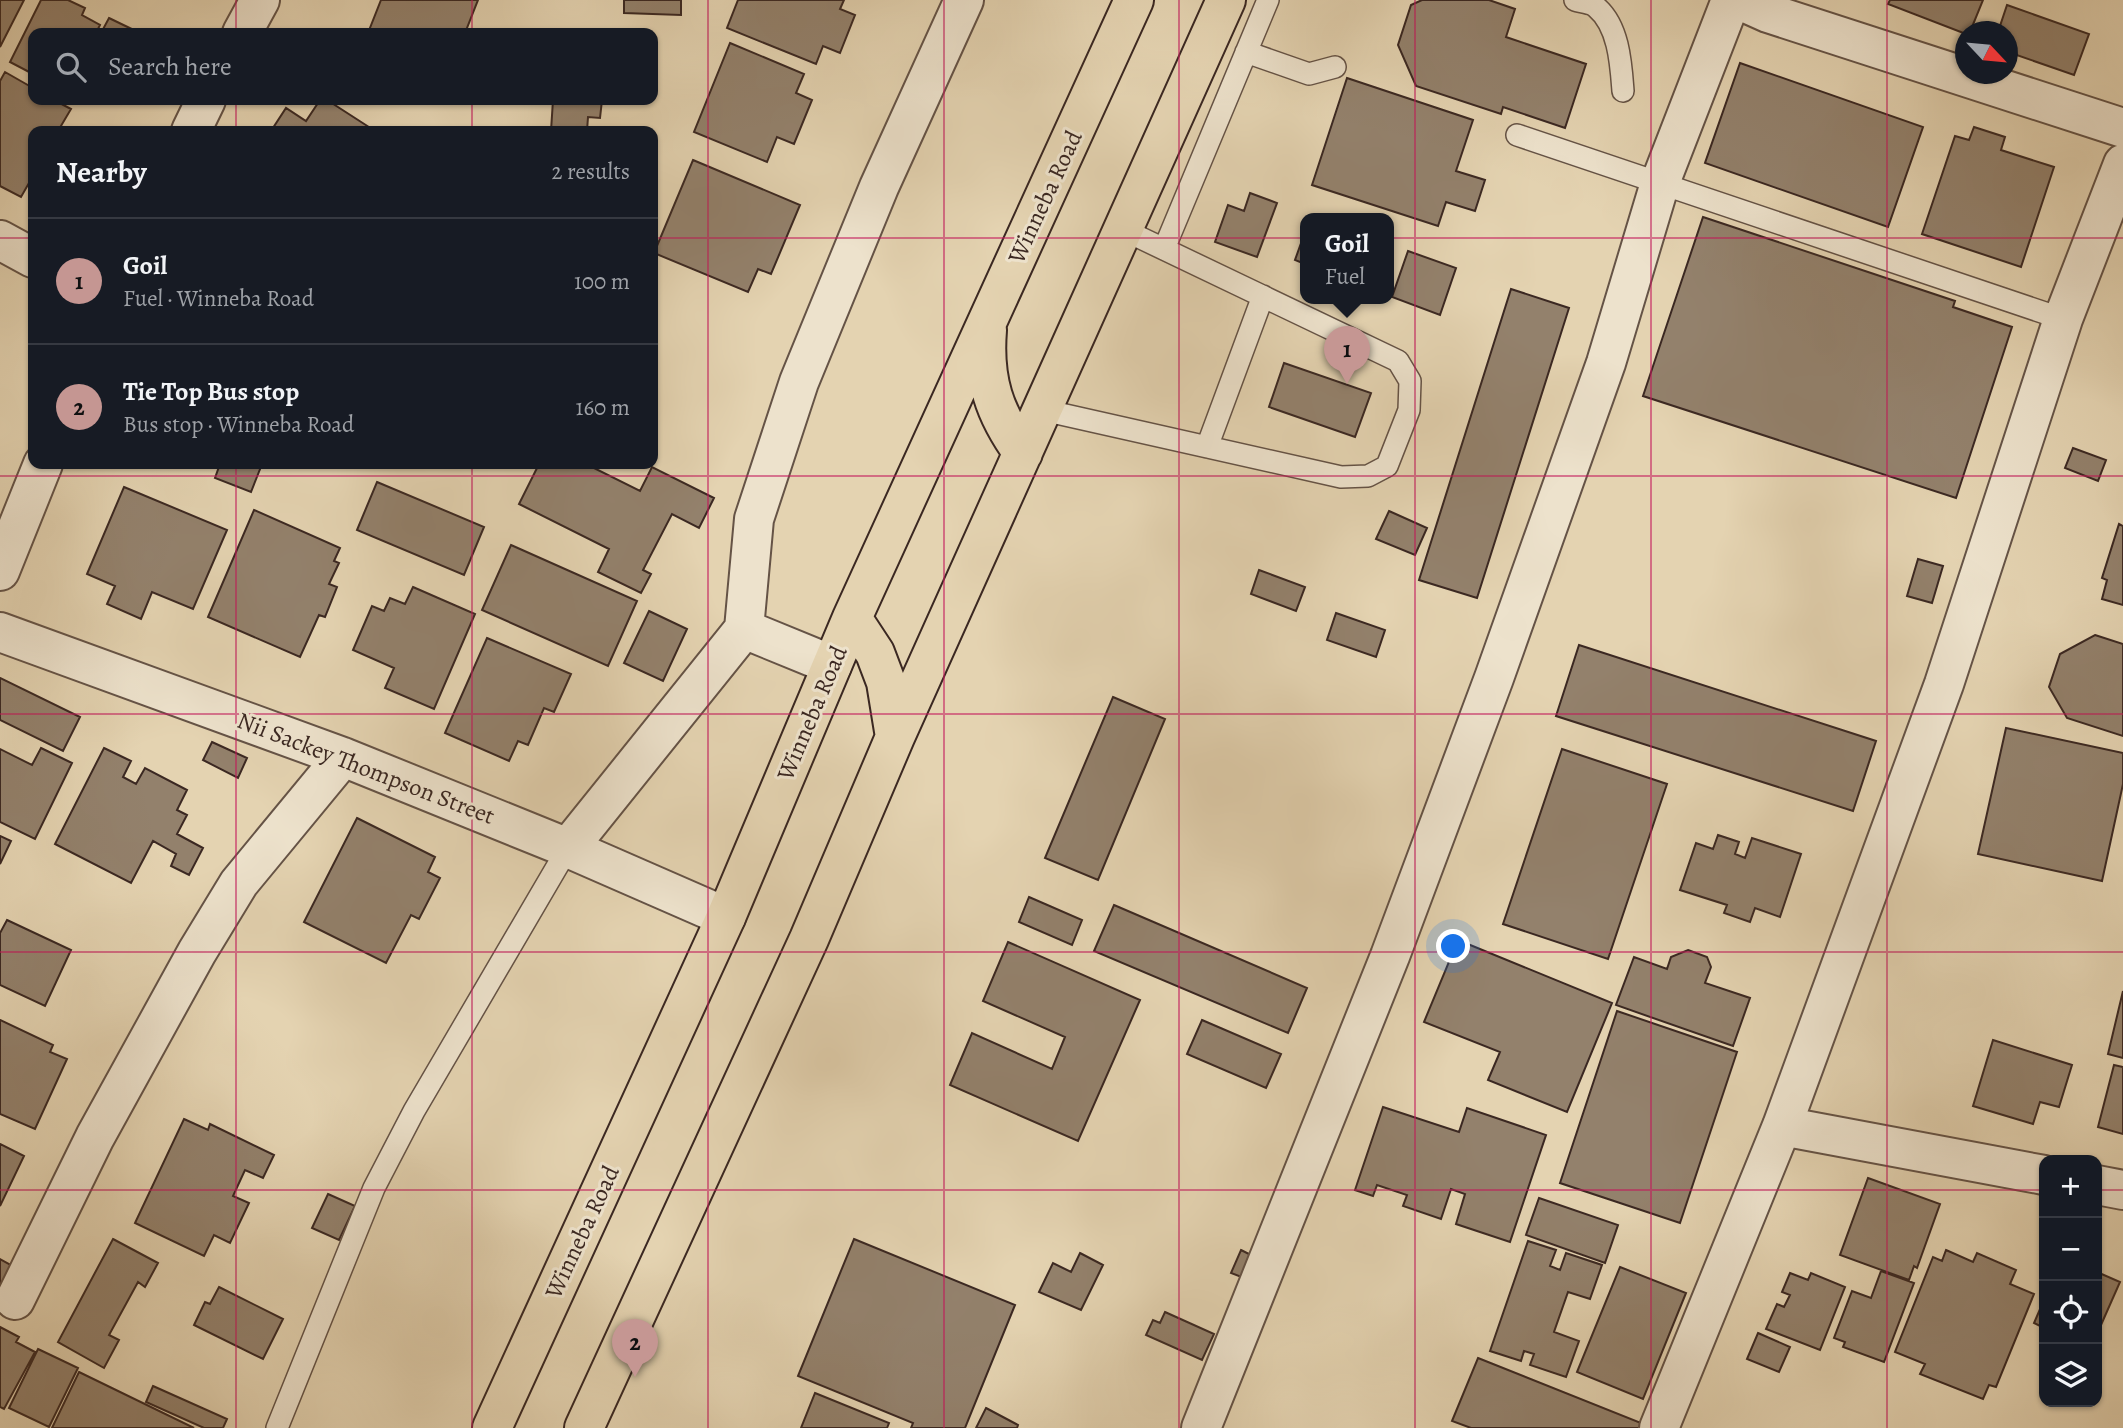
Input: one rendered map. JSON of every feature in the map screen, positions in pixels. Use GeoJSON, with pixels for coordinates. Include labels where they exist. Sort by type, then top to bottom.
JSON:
{"type":"FeatureCollection","features":[{"type":"Feature","properties":{"kind":"highway","name":"Winneba Road"},"geometry":{"type":"LineString","coordinates":[[492,1428],[726,917],[852,618],[1134,0]]}},
{"type":"Feature","properties":{"kind":"highway"},"geometry":{"type":"LineString","coordinates":[[584,1428],[809,939],[895,737],[1226,0]]}},
{"type":"Feature","properties":{"kind":"highway"},"geometry":{"type":"LineString","coordinates":[[987,321],[985,360],[994,404],[1007,432],[1023,453]]}},
{"type":"Feature","properties":{"kind":"highway"},"geometry":{"type":"LineString","coordinates":[[852,618],[875,653],[886,682],[895,737]]}},
{"type":"Feature","properties":{"kind":"street"},"geometry":{"type":"LineString","coordinates":[[245,28],[260,0]]}},
{"type":"Feature","properties":{"kind":"street"},"geometry":{"type":"LineString","coordinates":[[568,848],[744,629],[754,519],[799,382],[879,187],[964,0]]}},
{"type":"Feature","properties":{"kind":"street"},"geometry":{"type":"LineString","coordinates":[[1201,1428],[1390,956],[1494,678],[1606,363],[1660,183],[1731,0]]}},
{"type":"Feature","properties":{"kind":"street"},"geometry":{"type":"LineString","coordinates":[[1739,0],[1768,13],[2123,128]]}},
{"type":"Feature","properties":{"kind":"street"},"geometry":{"type":"LineString","coordinates":[[193,126],[204,105]]}},
{"type":"Feature","properties":{"kind":"street"},"geometry":{"type":"LineString","coordinates":[[1659,1428],[1782,1126],[1944,684],[2063,319],[2123,164]]}},
{"type":"Feature","properties":{"kind":"street"},"geometry":{"type":"LineString","coordinates":[[0,240],[28,255]]}},
{"type":"Feature","properties":{"kind":"street"},"geometry":{"type":"LineString","coordinates":[[0,572],[41,469]]}},
{"type":"Feature","properties":{"kind":"street"},"geometry":{"type":"LineString","coordinates":[[744,629],[832,665]]}},
{"type":"Feature","properties":{"kind":"street","name":"Nii Sackey Thompson Street"},"geometry":{"type":"LineString","coordinates":[[0,632],[343,757],[568,848],[726,917]]}},
{"type":"Feature","properties":{"kind":"street"},"geometry":{"type":"LineString","coordinates":[[15,1300],[95,1137],[197,952],[239,883],[343,757]]}},
{"type":"Feature","properties":{"kind":"street"},"geometry":{"type":"LineString","coordinates":[[1782,1126],[2039,1174]]}},
{"type":"Feature","properties":{"kind":"street"},"geometry":{"type":"LineString","coordinates":[[2102,1186],[2123,1190]]}},
{"type":"Feature","properties":{"kind":"lane"},"geometry":{"type":"LineString","coordinates":[[1164,249],[1268,0]]}},
{"type":"Feature","properties":{"kind":"lane"},"geometry":{"type":"LineString","coordinates":[[1590,2],[1613,31],[1621,58],[1623,91]]}},
{"type":"Feature","properties":{"kind":"lane"},"geometry":{"type":"LineString","coordinates":[[1246,52],[1309,74],[1335,67]]}},
{"type":"Feature","properties":{"kind":"lane"},"geometry":{"type":"LineString","coordinates":[[1517,135],[2063,319]]}},
{"type":"Feature","properties":{"kind":"lane"},"geometry":{"type":"LineString","coordinates":[[1043,410],[1341,477],[1368,476],[1387,466],[1409,410],[1410,381],[1398,361],[1122,229]]}},
{"type":"Feature","properties":{"kind":"lane"},"geometry":{"type":"LineString","coordinates":[[1207,447],[1263,296]]}},
{"type":"Feature","properties":{"kind":"lane"},"geometry":{"type":"LineString","coordinates":[[277,1428],[374,1188],[414,1111],[568,848]]}},
{"type":"Feature","properties":{"kind":"building"},"geometry":{"type":"Polygon","coordinates":[[[0,0],[24,0],[0,47],[0,0]]]}},
{"type":"Feature","properties":{"kind":"building"},"geometry":{"type":"Polygon","coordinates":[[[41,0],[68,0],[85,8],[82,15],[100,25],[98,28],[28,28],[28,71],[10,62],[41,0]]]}},
{"type":"Feature","properties":{"kind":"building"},"geometry":{"type":"Polygon","coordinates":[[[381,0],[478,0],[467,28],[370,28],[381,0]]]}},
{"type":"Feature","properties":{"kind":"building"},"geometry":{"type":"Polygon","coordinates":[[[624,0],[681,0],[681,15],[624,13],[624,0]]]}},
{"type":"Feature","properties":{"kind":"building"},"geometry":{"type":"Polygon","coordinates":[[[738,0],[844,0],[840,9],[855,15],[840,53],[823,46],[816,64],[727,28],[738,0]]]}},
{"type":"Feature","properties":{"kind":"building"},"geometry":{"type":"Polygon","coordinates":[[[1422,0],[1489,0],[1515,9],[1506,37],[1586,64],[1565,128],[1503,107],[1501,114],[1416,86],[1398,45],[1411,5],[1422,0]]]}},
{"type":"Feature","properties":{"kind":"building"},"geometry":{"type":"Polygon","coordinates":[[[1890,0],[1983,0],[1974,21],[1955,21],[1955,30],[1888,4],[1890,0]]]}},
{"type":"Feature","properties":{"kind":"building"},"geometry":{"type":"Polygon","coordinates":[[[2007,5],[2089,34],[2074,75],[2018,55],[2018,21],[2002,21],[2007,5]]]}},
{"type":"Feature","properties":{"kind":"building"},"geometry":{"type":"Polygon","coordinates":[[[109,18],[130,28],[104,28],[109,18]]]}},
{"type":"Feature","properties":{"kind":"building"},"geometry":{"type":"Polygon","coordinates":[[[730,43],[804,74],[796,93],[812,100],[794,144],[777,137],[767,162],[694,132],[730,43]]]}},
{"type":"Feature","properties":{"kind":"building"},"geometry":{"type":"Polygon","coordinates":[[[1740,63],[1923,127],[1888,227],[1705,163],[1740,63]]]}},
{"type":"Feature","properties":{"kind":"building"},"geometry":{"type":"Polygon","coordinates":[[[5,72],[28,85],[28,105],[63,105],[71,109],[61,126],[28,126],[28,185],[21,197],[0,186],[0,81],[5,72]]]}},
{"type":"Feature","properties":{"kind":"building"},"geometry":{"type":"Polygon","coordinates":[[[1347,78],[1473,120],[1456,171],[1485,180],[1475,211],[1446,202],[1438,226],[1312,185],[1347,78]]]}},
{"type":"Feature","properties":{"kind":"building"},"geometry":{"type":"Polygon","coordinates":[[[317,105],[335,105],[367,126],[274,126],[286,108],[306,121],[317,105]]]}},
{"type":"Feature","properties":{"kind":"building"},"geometry":{"type":"Polygon","coordinates":[[[553,105],[601,105],[600,118],[588,117],[587,126],[551,126],[553,105]]]}},
{"type":"Feature","properties":{"kind":"building"},"geometry":{"type":"Polygon","coordinates":[[[1974,127],[2005,137],[2001,150],[2054,167],[2021,267],[1922,234],[1955,136],[1969,140],[1974,127]]]}},
{"type":"Feature","properties":{"kind":"building"},"geometry":{"type":"Polygon","coordinates":[[[693,160],[800,205],[771,274],[758,269],[748,292],[658,255],[658,243],[693,160]]]}},
{"type":"Feature","properties":{"kind":"building"},"geometry":{"type":"Polygon","coordinates":[[[1250,193],[1277,203],[1257,257],[1215,242],[1228,205],[1244,211],[1250,193]]]}},
{"type":"Feature","properties":{"kind":"building"},"geometry":{"type":"Polygon","coordinates":[[[1703,217],[1955,301],[1953,307],[2012,327],[1956,498],[1643,396],[1703,217]]]}},
{"type":"Feature","properties":{"kind":"building"},"geometry":{"type":"Polygon","coordinates":[[[1300,246],[1300,262],[1295,260],[1300,246]]]}},
{"type":"Feature","properties":{"kind":"building"},"geometry":{"type":"Polygon","coordinates":[[[1408,251],[1456,268],[1440,315],[1394,298],[1408,251]]]}},
{"type":"Feature","properties":{"kind":"building"},"geometry":{"type":"Polygon","coordinates":[[[1511,289],[1569,308],[1477,598],[1419,580],[1511,289]]]}},
{"type":"Feature","properties":{"kind":"building"},"geometry":{"type":"Polygon","coordinates":[[[1284,363],[1371,393],[1355,437],[1269,407],[1284,363]]]}},
{"type":"Feature","properties":{"kind":"building"},"geometry":{"type":"Polygon","coordinates":[[[2073,448],[2106,460],[2098,481],[2065,468],[2073,448]]]}},
{"type":"Feature","properties":{"kind":"building"},"geometry":{"type":"Polygon","coordinates":[[[218,469],[260,469],[251,492],[215,478],[218,469]]]}},
{"type":"Feature","properties":{"kind":"building"},"geometry":{"type":"Polygon","coordinates":[[[536,469],[596,469],[640,491],[651,469],[656,469],[714,498],[699,528],[672,514],[643,570],[651,574],[641,593],[598,572],[609,549],[519,504],[536,469]]]}},
{"type":"Feature","properties":{"kind":"building"},"geometry":{"type":"Polygon","coordinates":[[[377,482],[484,527],[464,575],[357,530],[377,482]]]}},
{"type":"Feature","properties":{"kind":"building"},"geometry":{"type":"Polygon","coordinates":[[[124,487],[227,530],[193,609],[152,592],[141,619],[107,604],[115,586],[87,574],[124,487]]]}},
{"type":"Feature","properties":{"kind":"building"},"geometry":{"type":"Polygon","coordinates":[[[254,510],[340,548],[334,561],[339,563],[329,584],[337,587],[325,617],[319,615],[300,657],[208,617],[254,510]]]}},
{"type":"Feature","properties":{"kind":"building"},"geometry":{"type":"Polygon","coordinates":[[[1389,511],[1427,528],[1415,555],[1376,539],[1389,511]]]}},
{"type":"Feature","properties":{"kind":"building"},"geometry":{"type":"Polygon","coordinates":[[[2119,524],[2123,526],[2123,605],[2102,599],[2107,580],[2102,578],[2119,524]]]}},
{"type":"Feature","properties":{"kind":"building"},"geometry":{"type":"Polygon","coordinates":[[[511,545],[637,601],[608,666],[482,610],[511,545]]]}},
{"type":"Feature","properties":{"kind":"building"},"geometry":{"type":"Polygon","coordinates":[[[1918,559],[1943,566],[1932,603],[1907,596],[1918,559]]]}},
{"type":"Feature","properties":{"kind":"building"},"geometry":{"type":"Polygon","coordinates":[[[1259,570],[1305,587],[1296,611],[1251,594],[1259,570]]]}},
{"type":"Feature","properties":{"kind":"building"},"geometry":{"type":"Polygon","coordinates":[[[413,587],[475,614],[434,709],[385,688],[394,668],[353,650],[372,606],[384,611],[390,598],[405,604],[413,587]]]}},
{"type":"Feature","properties":{"kind":"building"},"geometry":{"type":"Polygon","coordinates":[[[649,611],[687,629],[663,681],[624,663],[649,611]]]}},
{"type":"Feature","properties":{"kind":"building"},"geometry":{"type":"Polygon","coordinates":[[[1336,613],[1385,630],[1376,657],[1327,640],[1336,613]]]}},
{"type":"Feature","properties":{"kind":"building"},"geometry":{"type":"Polygon","coordinates":[[[2095,635],[2123,644],[2123,736],[2067,718],[2049,687],[2060,654],[2095,635]]]}},
{"type":"Feature","properties":{"kind":"building"},"geometry":{"type":"Polygon","coordinates":[[[487,638],[571,674],[554,712],[544,708],[528,745],[518,741],[509,761],[445,733],[487,638]]]}},
{"type":"Feature","properties":{"kind":"building"},"geometry":{"type":"Polygon","coordinates":[[[1579,645],[1876,741],[1853,811],[1556,716],[1579,645]]]}},
{"type":"Feature","properties":{"kind":"building"},"geometry":{"type":"Polygon","coordinates":[[[0,678],[80,717],[63,751],[0,720],[0,678]]]}},
{"type":"Feature","properties":{"kind":"building"},"geometry":{"type":"Polygon","coordinates":[[[1113,697],[1165,719],[1098,880],[1045,858],[1113,697]]]}},
{"type":"Feature","properties":{"kind":"building"},"geometry":{"type":"Polygon","coordinates":[[[2006,728],[2123,753],[2123,784],[2102,881],[1978,854],[2006,728]]]}},
{"type":"Feature","properties":{"kind":"building"},"geometry":{"type":"Polygon","coordinates":[[[212,742],[247,758],[238,778],[203,760],[212,742]]]}},
{"type":"Feature","properties":{"kind":"building"},"geometry":{"type":"Polygon","coordinates":[[[41,748],[72,763],[35,839],[0,822],[0,749],[32,765],[41,748]]]}},
{"type":"Feature","properties":{"kind":"building"},"geometry":{"type":"Polygon","coordinates":[[[104,748],[131,761],[123,777],[136,784],[145,768],[187,790],[177,810],[187,815],[177,834],[203,848],[189,875],[171,866],[176,854],[153,841],[131,883],[55,844],[104,748]]]}},
{"type":"Feature","properties":{"kind":"building"},"geometry":{"type":"Polygon","coordinates":[[[1562,749],[1667,784],[1608,959],[1503,924],[1562,749]]]}},
{"type":"Feature","properties":{"kind":"building"},"geometry":{"type":"Polygon","coordinates":[[[357,818],[435,857],[428,872],[440,878],[419,919],[411,915],[386,963],[304,922],[357,818]]]}},
{"type":"Feature","properties":{"kind":"building"},"geometry":{"type":"Polygon","coordinates":[[[1718,835],[1739,842],[1735,854],[1745,858],[1752,838],[1801,854],[1780,917],[1755,908],[1750,922],[1724,913],[1727,905],[1680,890],[1696,843],[1713,849],[1718,835]]]}},
{"type":"Feature","properties":{"kind":"building"},"geometry":{"type":"Polygon","coordinates":[[[0,836],[11,841],[0,864],[0,836]]]}},
{"type":"Feature","properties":{"kind":"building"},"geometry":{"type":"Polygon","coordinates":[[[1029,897],[1082,920],[1072,945],[1019,922],[1029,897]]]}},
{"type":"Feature","properties":{"kind":"building"},"geometry":{"type":"Polygon","coordinates":[[[1114,905],[1307,988],[1288,1033],[1094,951],[1114,905]]]}},
{"type":"Feature","properties":{"kind":"building"},"geometry":{"type":"Polygon","coordinates":[[[7,920],[71,950],[45,1006],[0,985],[0,933],[7,920]]]}},
{"type":"Feature","properties":{"kind":"building"},"geometry":{"type":"Polygon","coordinates":[[[1458,940],[1612,1003],[1567,1112],[1488,1080],[1500,1052],[1424,1022],[1458,940]]]}},
{"type":"Feature","properties":{"kind":"building"},"geometry":{"type":"Polygon","coordinates":[[[1008,942],[1140,1000],[1078,1141],[950,1085],[972,1033],[1052,1069],[1065,1037],[983,1001],[1008,942]]]}},
{"type":"Feature","properties":{"kind":"building"},"geometry":{"type":"Polygon","coordinates":[[[1688,950],[1707,957],[1711,967],[1705,983],[1750,998],[1733,1046],[1616,1005],[1634,957],[1667,969],[1671,957],[1688,950]]]}},
{"type":"Feature","properties":{"kind":"building"},"geometry":{"type":"Polygon","coordinates":[[[2123,991],[2123,1058],[2108,1054],[2123,991]]]}},
{"type":"Feature","properties":{"kind":"building"},"geometry":{"type":"Polygon","coordinates":[[[1617,1011],[1737,1052],[1680,1223],[1560,1183],[1617,1011]]]}},
{"type":"Feature","properties":{"kind":"building"},"geometry":{"type":"Polygon","coordinates":[[[0,1020],[53,1045],[50,1052],[67,1059],[35,1129],[0,1114],[0,1020]]]}},
{"type":"Feature","properties":{"kind":"building"},"geometry":{"type":"Polygon","coordinates":[[[1202,1020],[1281,1054],[1266,1088],[1187,1054],[1202,1020]]]}},
{"type":"Feature","properties":{"kind":"building"},"geometry":{"type":"Polygon","coordinates":[[[1993,1040],[2072,1065],[2059,1107],[2040,1102],[2033,1124],[1973,1106],[1993,1040]]]}},
{"type":"Feature","properties":{"kind":"building"},"geometry":{"type":"Polygon","coordinates":[[[2114,1065],[2123,1067],[2123,1134],[2098,1127],[2114,1065]]]}},
{"type":"Feature","properties":{"kind":"building"},"geometry":{"type":"Polygon","coordinates":[[[1383,1107],[1459,1132],[1467,1108],[1546,1135],[1510,1242],[1456,1224],[1465,1194],[1451,1189],[1441,1219],[1403,1206],[1407,1195],[1377,1185],[1373,1196],[1355,1190],[1383,1107]]]}},
{"type":"Feature","properties":{"kind":"building"},"geometry":{"type":"Polygon","coordinates":[[[184,1119],[208,1130],[210,1124],[274,1155],[263,1178],[245,1170],[233,1196],[249,1203],[230,1243],[214,1235],[204,1256],[135,1223],[184,1119]]]}},
{"type":"Feature","properties":{"kind":"building"},"geometry":{"type":"Polygon","coordinates":[[[0,1144],[24,1156],[0,1206],[0,1144]]]}},
{"type":"Feature","properties":{"kind":"building"},"geometry":{"type":"Polygon","coordinates":[[[1868,1178],[1940,1204],[1917,1268],[1914,1266],[1909,1280],[1840,1255],[1868,1178]]]}},
{"type":"Feature","properties":{"kind":"building"},"geometry":{"type":"Polygon","coordinates":[[[328,1194],[355,1206],[339,1240],[312,1228],[328,1194]]]}},
{"type":"Feature","properties":{"kind":"building"},"geometry":{"type":"Polygon","coordinates":[[[1539,1198],[1618,1225],[1605,1263],[1526,1235],[1539,1198]]]}},
{"type":"Feature","properties":{"kind":"building"},"geometry":{"type":"Polygon","coordinates":[[[113,1239],[158,1263],[145,1287],[138,1282],[109,1335],[119,1340],[104,1368],[58,1342],[113,1239]]]}},
{"type":"Feature","properties":{"kind":"building"},"geometry":{"type":"Polygon","coordinates":[[[854,1239],[1015,1305],[965,1428],[911,1428],[913,1423],[798,1376],[854,1239]]]}},
{"type":"Feature","properties":{"kind":"building"},"geometry":{"type":"Polygon","coordinates":[[[1528,1241],[1556,1250],[1550,1266],[1560,1270],[1566,1253],[1602,1265],[1590,1299],[1568,1292],[1554,1332],[1579,1341],[1566,1377],[1530,1365],[1534,1354],[1524,1351],[1521,1361],[1490,1351],[1528,1241]]]}},
{"type":"Feature","properties":{"kind":"building"},"geometry":{"type":"Polygon","coordinates":[[[1241,1250],[1253,1256],[1244,1278],[1231,1273],[1241,1250]]]}},
{"type":"Feature","properties":{"kind":"building"},"geometry":{"type":"Polygon","coordinates":[[[1946,1250],[1973,1262],[1977,1253],[2016,1270],[2010,1284],[2034,1294],[1996,1387],[1989,1385],[1983,1399],[1920,1374],[1925,1364],[1895,1352],[1933,1257],[1942,1261],[1946,1250]]]}},
{"type":"Feature","properties":{"kind":"building"},"geometry":{"type":"Polygon","coordinates":[[[1080,1253],[1103,1265],[1081,1310],[1039,1292],[1053,1263],[1071,1272],[1080,1253]]]}},
{"type":"Feature","properties":{"kind":"building"},"geometry":{"type":"Polygon","coordinates":[[[0,1259],[16,1268],[6,1289],[0,1286],[0,1259]]]}},
{"type":"Feature","properties":{"kind":"building"},"geometry":{"type":"Polygon","coordinates":[[[1620,1267],[1686,1293],[1643,1399],[1577,1372],[1620,1267]]]}},
{"type":"Feature","properties":{"kind":"building"},"geometry":{"type":"Polygon","coordinates":[[[1881,1271],[1914,1283],[1884,1362],[1843,1347],[1845,1342],[1834,1338],[1852,1291],[1871,1298],[1881,1271]]]}},
{"type":"Feature","properties":{"kind":"building"},"geometry":{"type":"Polygon","coordinates":[[[1790,1273],[1808,1280],[1811,1273],[1845,1287],[1820,1350],[1766,1329],[1777,1304],[1784,1307],[1790,1295],[1782,1292],[1790,1273]]]}},
{"type":"Feature","properties":{"kind":"building"},"geometry":{"type":"Polygon","coordinates":[[[2102,1274],[2120,1282],[2102,1323],[2102,1274]]]}},
{"type":"Feature","properties":{"kind":"building"},"geometry":{"type":"Polygon","coordinates":[[[219,1287],[283,1319],[263,1359],[194,1325],[205,1302],[210,1304],[219,1287]]]}},
{"type":"Feature","properties":{"kind":"building"},"geometry":{"type":"Polygon","coordinates":[[[1165,1312],[1214,1334],[1202,1360],[1146,1335],[1153,1320],[1160,1323],[1165,1312]]]}},
{"type":"Feature","properties":{"kind":"building"},"geometry":{"type":"Polygon","coordinates":[[[2039,1312],[2039,1326],[2034,1323],[2039,1312]]]}},
{"type":"Feature","properties":{"kind":"building"},"geometry":{"type":"Polygon","coordinates":[[[0,1327],[19,1337],[16,1342],[35,1352],[4,1409],[0,1407],[0,1327]]]}},
{"type":"Feature","properties":{"kind":"building"},"geometry":{"type":"Polygon","coordinates":[[[1758,1333],[1790,1347],[1779,1372],[1747,1359],[1758,1333]]]}},
{"type":"Feature","properties":{"kind":"building"},"geometry":{"type":"Polygon","coordinates":[[[38,1349],[78,1368],[49,1427],[9,1408],[38,1349]]]}},
{"type":"Feature","properties":{"kind":"building"},"geometry":{"type":"Polygon","coordinates":[[[1478,1358],[1641,1423],[1639,1428],[1471,1428],[1452,1421],[1478,1358]]]}},
{"type":"Feature","properties":{"kind":"building"},"geometry":{"type":"Polygon","coordinates":[[[79,1372],[194,1428],[52,1428],[79,1372]]]}},
{"type":"Feature","properties":{"kind":"building"},"geometry":{"type":"Polygon","coordinates":[[[153,1386],[227,1419],[223,1428],[204,1428],[146,1402],[153,1386]]]}},
{"type":"Feature","properties":{"kind":"building"},"geometry":{"type":"Polygon","coordinates":[[[815,1393],[889,1423],[887,1428],[801,1428],[815,1393]]]}},
{"type":"Feature","properties":{"kind":"building"},"geometry":{"type":"Polygon","coordinates":[[[986,1408],[1018,1425],[1017,1428],[976,1428],[986,1408]]]}},
{"type":"Feature","properties":{"kind":"place","name":"Goil"},"geometry":{"type":"Point","coordinates":[1347,384]}},
{"type":"Feature","properties":{"kind":"place","name":"Tie Top Bus stop"},"geometry":{"type":"Point","coordinates":[635,1377]}}]}
